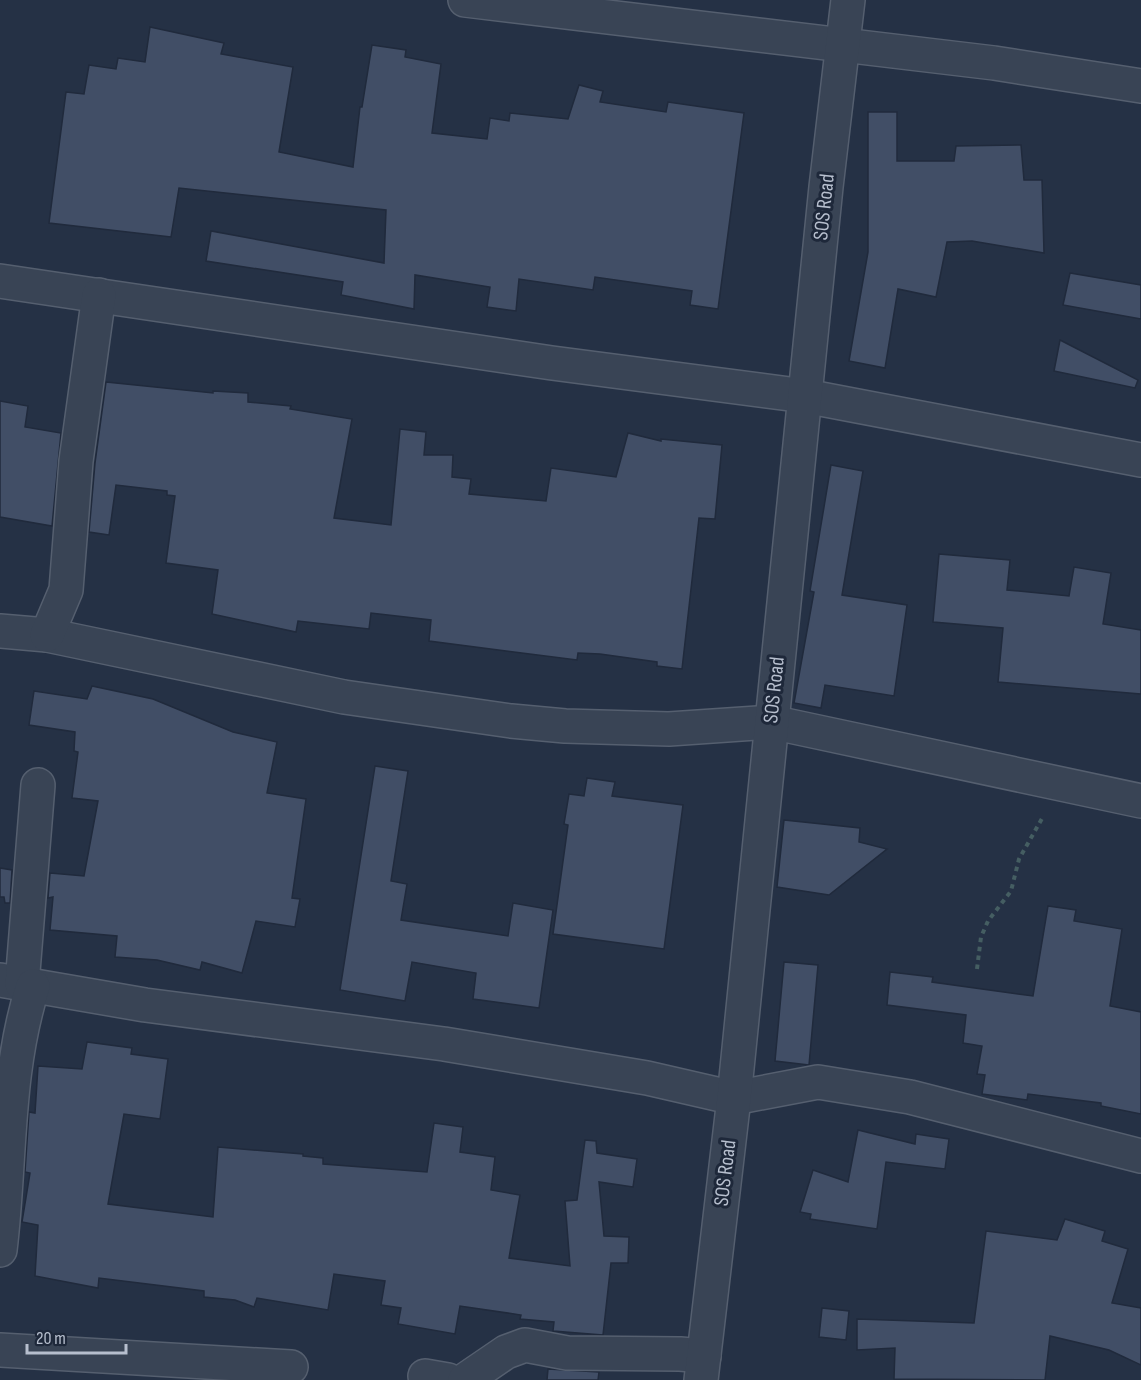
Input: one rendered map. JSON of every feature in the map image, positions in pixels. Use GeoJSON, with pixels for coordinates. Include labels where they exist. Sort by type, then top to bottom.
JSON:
{"type":"FeatureCollection","features":[{"type":"Feature","properties":{"kind":"street"},"geometry":{"type":"LineString","coordinates":[[465,0],[843,47],[994,63],[1141,86]]}},
{"type":"Feature","properties":{"kind":"street","name":"SOS Road"},"geometry":{"type":"LineString","coordinates":[[703,1368],[734,1098],[771,722],[848,0]]}},
{"type":"Feature","properties":{"kind":"street"},"geometry":{"type":"LineString","coordinates":[[0,281],[540,361],[805,396],[1141,460]]}},
{"type":"Feature","properties":{"kind":"street"},"geometry":{"type":"LineString","coordinates":[[47,636],[66,590],[76,461],[99,295]]}},
{"type":"Feature","properties":{"kind":"street"},"geometry":{"type":"LineString","coordinates":[[0,631],[47,636],[344,697],[511,721],[565,726],[669,729],[771,722],[1141,801]]}},
{"type":"Feature","properties":{"kind":"street"},"geometry":{"type":"LineString","coordinates":[[0,1250],[12,1078],[22,1022],[18,983],[38,785]]}},
{"type":"Feature","properties":{"kind":"street"},"geometry":{"type":"LineString","coordinates":[[18,983],[145,1005],[444,1044],[647,1078],[734,1098],[818,1082],[910,1097],[1141,1156]]}},
{"type":"Feature","properties":{"kind":"street"},"geometry":{"type":"LineString","coordinates":[[465,1380],[506,1352],[525,1345],[567,1353],[680,1354],[703,1368]]}},
{"type":"Feature","properties":{"kind":"street"},"geometry":{"type":"LineString","coordinates":[[0,1350],[291,1367]]}},
{"type":"Feature","properties":{"kind":"path"},"geometry":{"type":"LineString","coordinates":[[977,969],[981,937],[988,921],[1011,891],[1019,859],[1063,784]]}},
{"type":"Feature","properties":{"kind":"building"},"geometry":{"type":"Polygon","coordinates":[[[150,27],[224,43],[221,54],[293,67],[279,152],[353,167],[360,107],[362,107],[372,45],[406,50],[405,57],[441,64],[432,133],[487,139],[490,118],[509,121],[510,113],[568,119],[579,85],[603,91],[600,102],[666,112],[668,102],[744,113],[718,309],[690,305],[692,291],[595,277],[593,290],[519,279],[516,311],[487,307],[490,287],[415,275],[414,309],[341,295],[343,282],[206,261],[211,231],[384,263],[386,210],[179,188],[171,237],[49,223],[66,92],[84,94],[89,65],[116,69],[118,58],[145,62],[150,27]]]}},
{"type":"Feature","properties":{"kind":"building"},"geometry":{"type":"Polygon","coordinates":[[[868,112],[897,112],[897,161],[954,161],[956,146],[1021,145],[1024,180],[1042,180],[1044,253],[972,241],[947,242],[936,297],[898,289],[885,368],[849,361],[868,252],[868,112]]]}},
{"type":"Feature","properties":{"kind":"building"},"geometry":{"type":"Polygon","coordinates":[[[1070,273],[1141,285],[1141,319],[1063,305],[1070,273]]]}},
{"type":"Feature","properties":{"kind":"building"},"geometry":{"type":"Polygon","coordinates":[[[1060,340],[1138,380],[1135,388],[1054,371],[1060,340]]]}},
{"type":"Feature","properties":{"kind":"building"},"geometry":{"type":"Polygon","coordinates":[[[106,382],[213,393],[213,391],[248,393],[248,402],[291,406],[290,409],[352,419],[334,518],[391,525],[400,429],[426,432],[424,455],[453,455],[452,477],[471,479],[469,494],[546,501],[551,468],[616,477],[628,433],[661,441],[661,439],[722,445],[715,519],[699,518],[682,669],[657,666],[657,662],[600,654],[578,653],[577,660],[429,641],[431,620],[371,613],[369,629],[298,621],[296,632],[212,614],[218,570],[166,563],[175,496],[167,495],[167,491],[116,485],[109,535],[89,532],[95,463],[106,382]]]}},
{"type":"Feature","properties":{"kind":"building"},"geometry":{"type":"Polygon","coordinates":[[[0,401],[28,406],[25,427],[61,433],[52,526],[0,517],[0,401]]]}},
{"type":"Feature","properties":{"kind":"building"},"geometry":{"type":"Polygon","coordinates":[[[831,465],[863,471],[842,595],[907,605],[894,696],[825,685],[821,708],[794,703],[814,592],[810,591],[831,465]]]}},
{"type":"Feature","properties":{"kind":"building"},"geometry":{"type":"Polygon","coordinates":[[[939,554],[1010,560],[1007,590],[1069,596],[1074,567],[1111,573],[1103,624],[1141,630],[1141,694],[998,682],[1003,628],[933,622],[939,554]]]}},
{"type":"Feature","properties":{"kind":"building"},"geometry":{"type":"Polygon","coordinates":[[[92,686],[153,699],[233,732],[277,742],[267,793],[306,799],[292,898],[300,899],[295,927],[256,921],[242,973],[202,962],[200,970],[157,960],[115,957],[117,936],[50,930],[53,897],[48,898],[50,873],[84,876],[98,801],[72,798],[78,752],[74,751],[75,732],[29,725],[34,691],[87,699],[92,686]]]}},
{"type":"Feature","properties":{"kind":"building"},"geometry":{"type":"Polygon","coordinates":[[[375,766],[408,771],[391,881],[407,884],[401,920],[508,936],[513,903],[553,910],[539,1008],[473,999],[476,973],[412,962],[405,1001],[340,990],[375,766]]]}},
{"type":"Feature","properties":{"kind":"building"},"geometry":{"type":"Polygon","coordinates":[[[587,778],[615,782],[612,796],[683,805],[664,949],[553,934],[568,825],[564,824],[569,794],[584,796],[587,778]]]}},
{"type":"Feature","properties":{"kind":"building"},"geometry":{"type":"Polygon","coordinates":[[[784,820],[860,828],[859,842],[887,849],[829,895],[777,887],[784,820]]]}},
{"type":"Feature","properties":{"kind":"building"},"geometry":{"type":"Polygon","coordinates":[[[0,868],[12,870],[10,903],[5,903],[4,897],[0,897],[0,868]]]}},
{"type":"Feature","properties":{"kind":"building"},"geometry":{"type":"Polygon","coordinates":[[[1048,906],[1076,910],[1074,921],[1122,929],[1110,1006],[1141,1012],[1141,1114],[1101,1106],[1101,1103],[1028,1094],[1027,1100],[982,1094],[985,1075],[977,1074],[982,1046],[963,1043],[966,1015],[887,1005],[890,972],[933,977],[932,982],[1033,996],[1048,906]]]}},
{"type":"Feature","properties":{"kind":"building"},"geometry":{"type":"Polygon","coordinates":[[[784,962],[818,965],[809,1065],[775,1061],[784,962]]]}},
{"type":"Feature","properties":{"kind":"building"},"geometry":{"type":"Polygon","coordinates":[[[87,1042],[132,1048],[131,1054],[168,1059],[160,1119],[124,1114],[108,1204],[213,1217],[218,1147],[303,1154],[303,1156],[323,1158],[323,1164],[427,1172],[434,1123],[463,1127],[460,1152],[495,1157],[491,1190],[520,1195],[509,1258],[570,1266],[565,1201],[577,1200],[585,1140],[596,1141],[597,1153],[637,1159],[633,1187],[599,1182],[604,1236],[629,1237],[628,1263],[611,1263],[603,1335],[553,1331],[554,1322],[520,1319],[521,1315],[460,1306],[455,1334],[398,1324],[401,1308],[381,1305],[385,1281],[334,1274],[328,1310],[257,1298],[254,1307],[235,1300],[204,1297],[204,1291],[99,1278],[98,1288],[35,1276],[38,1225],[22,1222],[30,1173],[25,1172],[29,1112],[35,1113],[38,1066],[82,1069],[87,1042]]]}},
{"type":"Feature","properties":{"kind":"building"},"geometry":{"type":"Polygon","coordinates":[[[858,1130],[915,1144],[916,1134],[949,1139],[945,1169],[886,1162],[877,1229],[810,1219],[811,1214],[800,1212],[813,1170],[848,1182],[858,1130]]]}},
{"type":"Feature","properties":{"kind":"building"},"geometry":{"type":"Polygon","coordinates":[[[1065,1219],[1105,1231],[1102,1241],[1128,1249],[1112,1303],[1141,1308],[1141,1365],[1109,1350],[1050,1336],[1045,1380],[894,1379],[895,1348],[857,1350],[857,1319],[974,1323],[986,1231],[1057,1240],[1065,1219]]]}},
{"type":"Feature","properties":{"kind":"building"},"geometry":{"type":"Polygon","coordinates":[[[822,1308],[849,1311],[846,1340],[819,1337],[822,1308]]]}},
{"type":"Feature","properties":{"kind":"building"},"geometry":{"type":"Polygon","coordinates":[[[548,1369],[599,1372],[598,1380],[547,1380],[548,1369]]]}}]}
